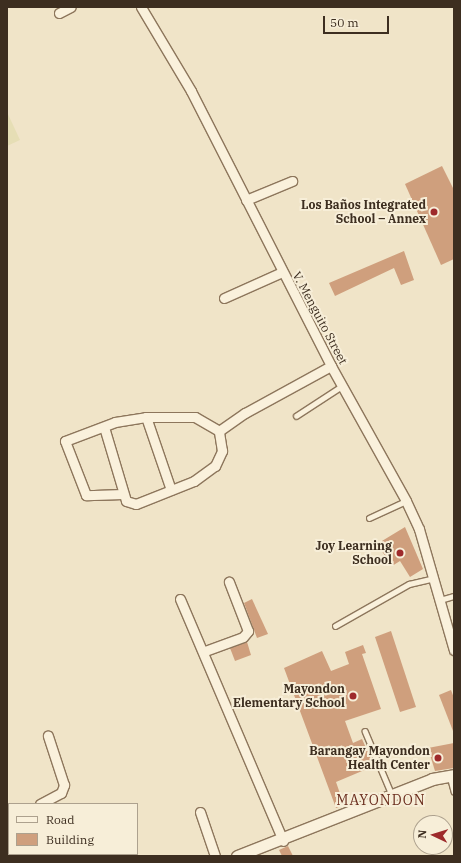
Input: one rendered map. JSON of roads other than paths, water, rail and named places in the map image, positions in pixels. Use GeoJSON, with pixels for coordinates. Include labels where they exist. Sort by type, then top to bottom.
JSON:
{"type":"FeatureCollection","features":[{"type":"Feature","properties":{"kind":"street"},"geometry":{"type":"LineString","coordinates":[[59,13],[71,7]]}},
{"type":"Feature","properties":{"kind":"street","name":"V. Menguito Street"},"geometry":{"type":"LineString","coordinates":[[141,7],[191,91],[331,366],[344,385],[406,501],[434,578],[454,650]]}},
{"type":"Feature","properties":{"kind":"street"},"geometry":{"type":"LineString","coordinates":[[246,200],[292,181]]}},
{"type":"Feature","properties":{"kind":"street"},"geometry":{"type":"LineString","coordinates":[[224,298],[282,272]]}},
{"type":"Feature","properties":{"kind":"street"},"geometry":{"type":"LineString","coordinates":[[219,431],[331,366]]}},
{"type":"Feature","properties":{"kind":"street"},"geometry":{"type":"LineString","coordinates":[[123,494],[86,495],[65,441],[104,427],[146,417],[195,417],[219,431]]}},
{"type":"Feature","properties":{"kind":"street"},"geometry":{"type":"LineString","coordinates":[[146,417],[171,490]]}},
{"type":"Feature","properties":{"kind":"street"},"geometry":{"type":"LineString","coordinates":[[104,427],[123,494],[126,501],[136,504],[194,481],[215,466],[222,451],[219,431]]}},
{"type":"Feature","properties":{"kind":"street"},"geometry":{"type":"LineString","coordinates":[[205,651],[243,637],[248,631],[229,582]]}},
{"type":"Feature","properties":{"kind":"street"},"geometry":{"type":"LineString","coordinates":[[180,599],[205,651],[283,841]]}},
{"type":"Feature","properties":{"kind":"street"},"geometry":{"type":"LineString","coordinates":[[42,803],[61,793],[64,785],[48,736]]}},
{"type":"Feature","properties":{"kind":"street"},"geometry":{"type":"LineString","coordinates":[[237,856],[283,841],[392,797],[432,779],[452,775]]}},
{"type":"Feature","properties":{"kind":"street"},"geometry":{"type":"LineString","coordinates":[[200,812],[215,856]]}},
{"type":"Feature","properties":{"kind":"lane"},"geometry":{"type":"LineString","coordinates":[[296,416],[344,385]]}},
{"type":"Feature","properties":{"kind":"lane"},"geometry":{"type":"LineString","coordinates":[[369,518],[406,501]]}},
{"type":"Feature","properties":{"kind":"lane"},"geometry":{"type":"LineString","coordinates":[[335,626],[409,584],[434,578]]}},
{"type":"Feature","properties":{"kind":"lane"},"geometry":{"type":"LineString","coordinates":[[440,600],[454,596]]}},
{"type":"Feature","properties":{"kind":"lane"},"geometry":{"type":"LineString","coordinates":[[365,731],[392,797]]}},
{"type":"Feature","properties":{"kind":"lane"},"geometry":{"type":"LineString","coordinates":[[452,775],[454,791]]}},
{"type":"Feature","properties":{"kind":"place","name":"Los Baños Integrated School – Annex"},"geometry":{"type":"Point","coordinates":[434,212]}},
{"type":"Feature","properties":{"kind":"place","name":"Joy Learning School"},"geometry":{"type":"Point","coordinates":[400,553]}},
{"type":"Feature","properties":{"kind":"place","name":"Mayondon Elementary School"},"geometry":{"type":"Point","coordinates":[353,696]}},
{"type":"Feature","properties":{"kind":"place","name":"Barangay Mayondon Health Center"},"geometry":{"type":"Point","coordinates":[438,758]}},
{"type":"Feature","properties":{"kind":"district","name":"MAYONDON"},"geometry":{"type":"Point","coordinates":[381,800]}}]}
